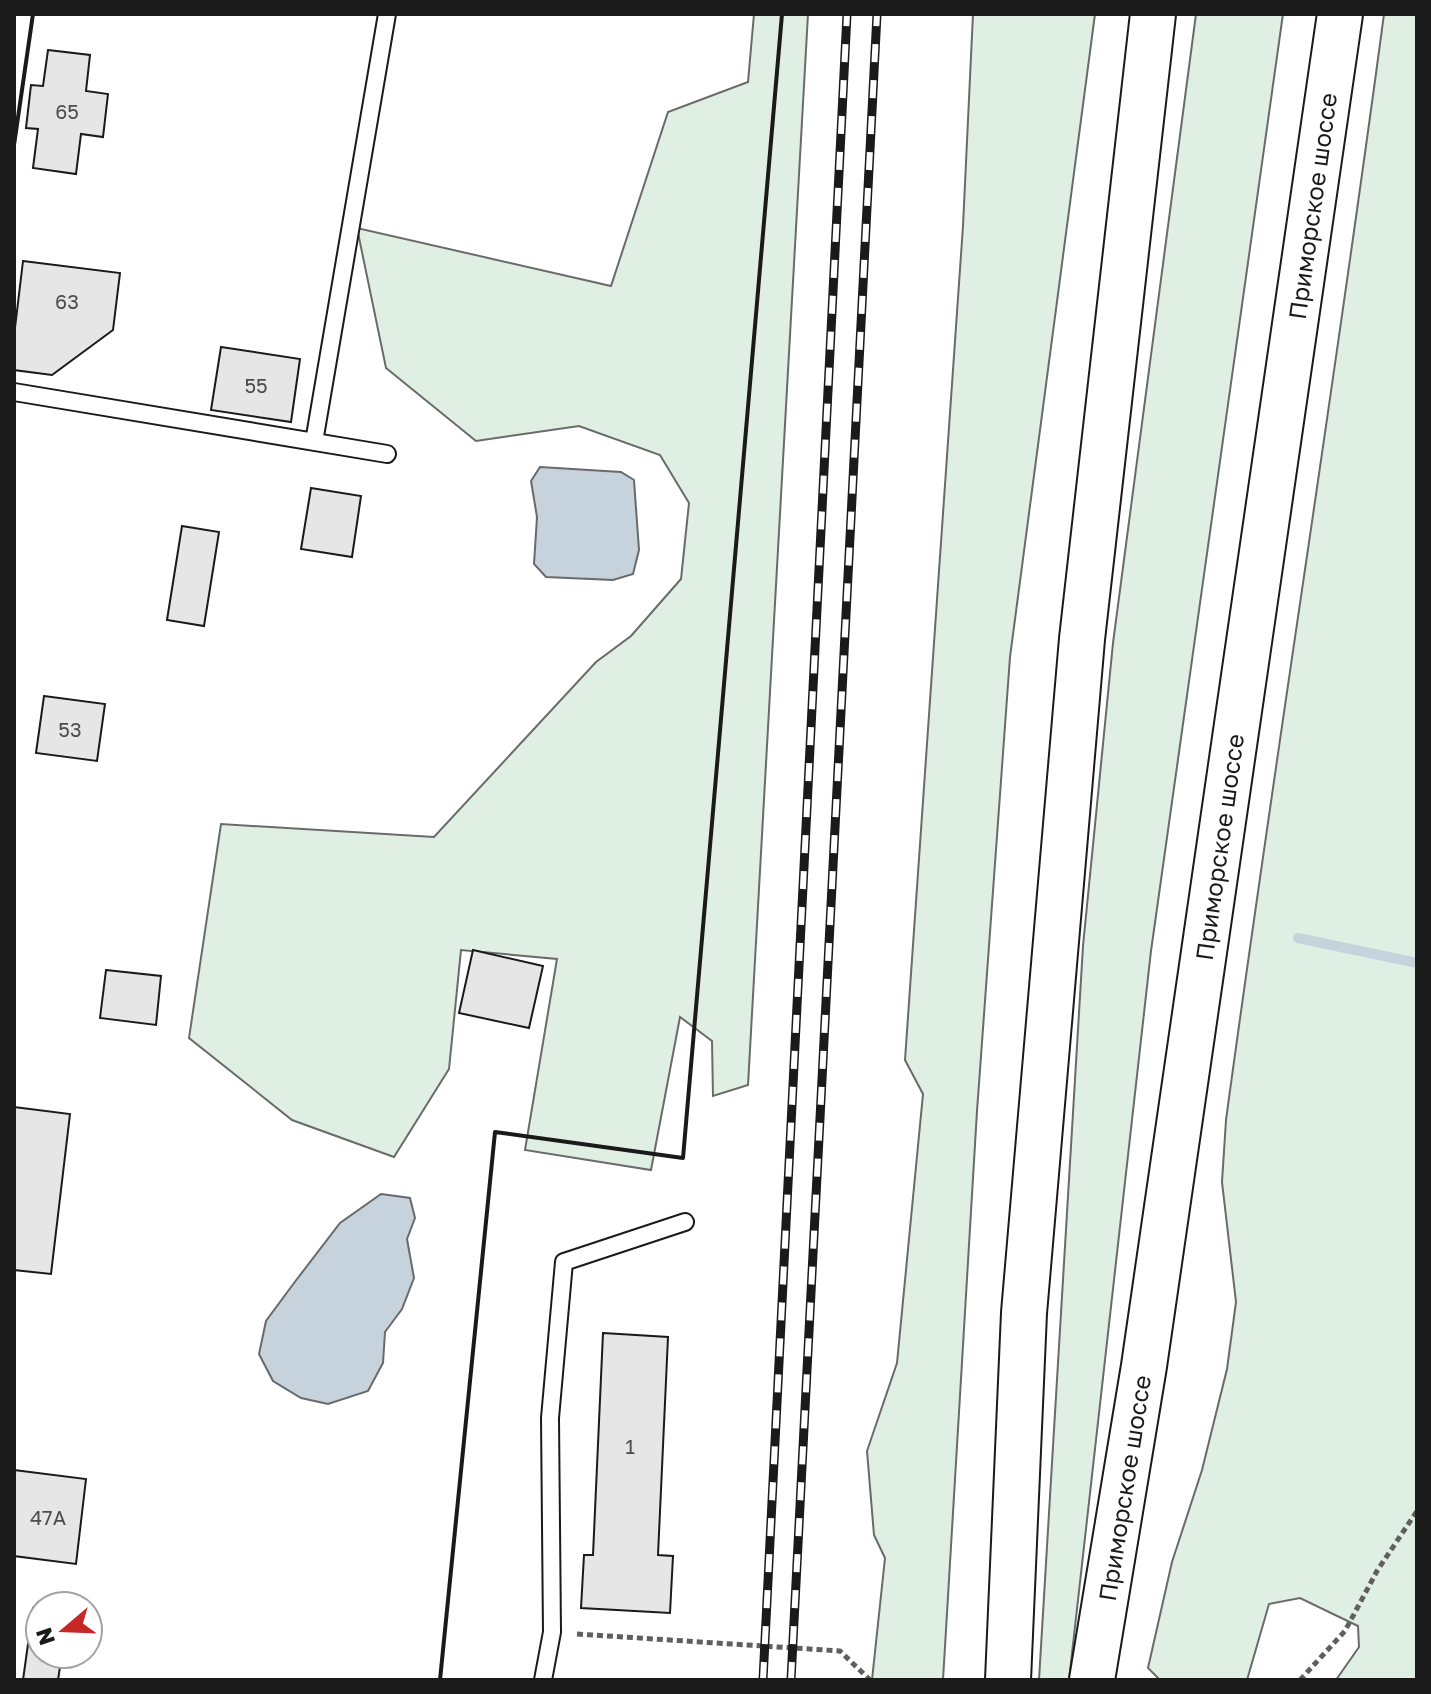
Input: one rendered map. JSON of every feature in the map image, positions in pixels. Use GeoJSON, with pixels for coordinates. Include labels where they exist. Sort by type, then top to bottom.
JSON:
{"type":"FeatureCollection","features":[{"type":"Feature","properties":{"kind":"main road"},"geometry":{"type":"LineString","coordinates":[[1008,1680],[1024,1313],[1081,654],[1153,14]]}},
{"type":"Feature","properties":{"kind":"main road","name":"Приморское шоссе"},"geometry":{"type":"LineString","coordinates":[[1092,1680],[1146,1350],[1340,14]]}},
{"type":"Feature","properties":{"kind":"lane"},"geometry":{"type":"LineString","coordinates":[[314,442],[387,14]]}},
{"type":"Feature","properties":{"kind":"lane"},"geometry":{"type":"LineString","coordinates":[[14,392],[387,454]]}},
{"type":"Feature","properties":{"kind":"lane"},"geometry":{"type":"LineString","coordinates":[[543,1680],[552,1632],[550,1418],[564,1262],[685,1222]]}},
{"type":"Feature","properties":{"kind":"path"},"geometry":{"type":"LineString","coordinates":[[1300,1680],[1345,1631],[1377,1571],[1417,1511]]}},
{"type":"Feature","properties":{"kind":"path"},"geometry":{"type":"LineString","coordinates":[[552,1632],[840,1651],[870,1680]]}},
{"type":"Feature","properties":{"kind":"green space"},"geometry":{"type":"Polygon","coordinates":[[[754,14],[808,14],[748,1085],[713,1096],[712,1041],[680,1017],[651,1170],[525,1150],[557,959],[461,950],[449,1069],[394,1157],[292,1120],[189,1038],[221,824],[434,837],[596,662],[631,636],[681,579],[689,503],[660,455],[579,426],[476,441],[386,368],[357,228],[611,286],[668,112],[748,82],[754,14]]]}},
{"type":"Feature","properties":{"kind":"green space"},"geometry":{"type":"Polygon","coordinates":[[[973,14],[1095,14],[1010,657],[977,1111],[943,1680],[872,1680],[885,1558],[874,1535],[867,1451],[897,1363],[923,1094],[905,1060],[963,226],[973,14]]]}},
{"type":"Feature","properties":{"kind":"green space"},"geometry":{"type":"Polygon","coordinates":[[[1196,14],[1283,14],[1151,951],[1069,1680],[1039,1680],[1083,946],[1113,643],[1196,14]]]}},
{"type":"Feature","properties":{"kind":"green space"},"geometry":{"type":"Polygon","coordinates":[[[1384,14],[1417,14],[1417,1680],[1336,1680],[1359,1647],[1358,1626],[1300,1598],[1269,1604],[1247,1680],[1160,1680],[1148,1668],[1172,1562],[1202,1470],[1227,1369],[1236,1302],[1222,1182],[1226,1120],[1384,14]]]}},
{"type":"Feature","properties":{"kind":"shaded area"},"geometry":{"type":"Polygon","coordinates":[[[540,467],[621,472],[634,480],[639,550],[633,574],[613,580],[546,577],[534,564],[537,517],[531,481],[540,467]]]}},
{"type":"Feature","properties":{"kind":"shaded area"},"geometry":{"type":"Polygon","coordinates":[[[381,1194],[410,1198],[415,1218],[407,1239],[414,1278],[402,1309],[385,1332],[383,1363],[368,1391],[328,1404],[301,1398],[273,1381],[259,1354],[266,1321],[340,1223],[381,1194]]]}},
{"type":"Feature","properties":{"kind":"building"},"geometry":{"type":"Polygon","coordinates":[[[48,50],[90,55],[86,91],[108,94],[103,137],[81,134],[76,174],[33,168],[38,129],[26,128],[31,85],[43,86],[48,50]]]}},
{"type":"Feature","properties":{"kind":"building"},"geometry":{"type":"Polygon","coordinates":[[[23,261],[120,273],[113,330],[52,375],[14,370],[14,336],[23,261]]]}},
{"type":"Feature","properties":{"kind":"building"},"geometry":{"type":"Polygon","coordinates":[[[221,347],[300,359],[291,422],[211,410],[221,347]]]}},
{"type":"Feature","properties":{"kind":"building"},"geometry":{"type":"Polygon","coordinates":[[[311,488],[361,496],[352,557],[301,549],[311,488]]]}},
{"type":"Feature","properties":{"kind":"building"},"geometry":{"type":"Polygon","coordinates":[[[182,526],[219,532],[204,626],[167,620],[182,526]]]}},
{"type":"Feature","properties":{"kind":"building"},"geometry":{"type":"Polygon","coordinates":[[[44,696],[105,704],[97,761],[36,753],[44,696]]]}},
{"type":"Feature","properties":{"kind":"building"},"geometry":{"type":"Polygon","coordinates":[[[473,950],[543,966],[529,1028],[459,1013],[473,950]]]}},
{"type":"Feature","properties":{"kind":"building"},"geometry":{"type":"Polygon","coordinates":[[[106,970],[161,976],[156,1025],[100,1018],[106,970]]]}},
{"type":"Feature","properties":{"kind":"building"},"geometry":{"type":"Polygon","coordinates":[[[14,1107],[70,1114],[51,1274],[14,1270],[14,1107]]]}},
{"type":"Feature","properties":{"kind":"building"},"geometry":{"type":"Polygon","coordinates":[[[603,1333],[668,1337],[658,1555],[673,1556],[670,1613],[581,1608],[584,1555],[593,1555],[603,1333]]]}},
{"type":"Feature","properties":{"kind":"building"},"geometry":{"type":"Polygon","coordinates":[[[14,1470],[86,1479],[76,1564],[14,1556],[14,1470]]]}},
{"type":"Feature","properties":{"kind":"building"},"geometry":{"type":"Polygon","coordinates":[[[24,1670],[60,1670],[58,1680],[23,1680],[24,1670]]]}},
{"type":"Feature","properties":{"kind":"waterway"},"geometry":{"type":"LineString","coordinates":[[1298,938],[1417,963]]}},
{"type":"Feature","properties":{"kind":"railway"},"geometry":{"type":"LineString","coordinates":[[763,1680],[847,14]]}},
{"type":"Feature","properties":{"kind":"railway"},"geometry":{"type":"LineString","coordinates":[[791,1680],[877,14]]}},
{"type":"Feature","properties":{"kind":"wall"},"geometry":{"type":"LineString","coordinates":[[14,145],[33,14]]}},
{"type":"Feature","properties":{"kind":"wall"},"geometry":{"type":"LineString","coordinates":[[440,1680],[495,1132],[683,1158],[782,14]]}}]}
